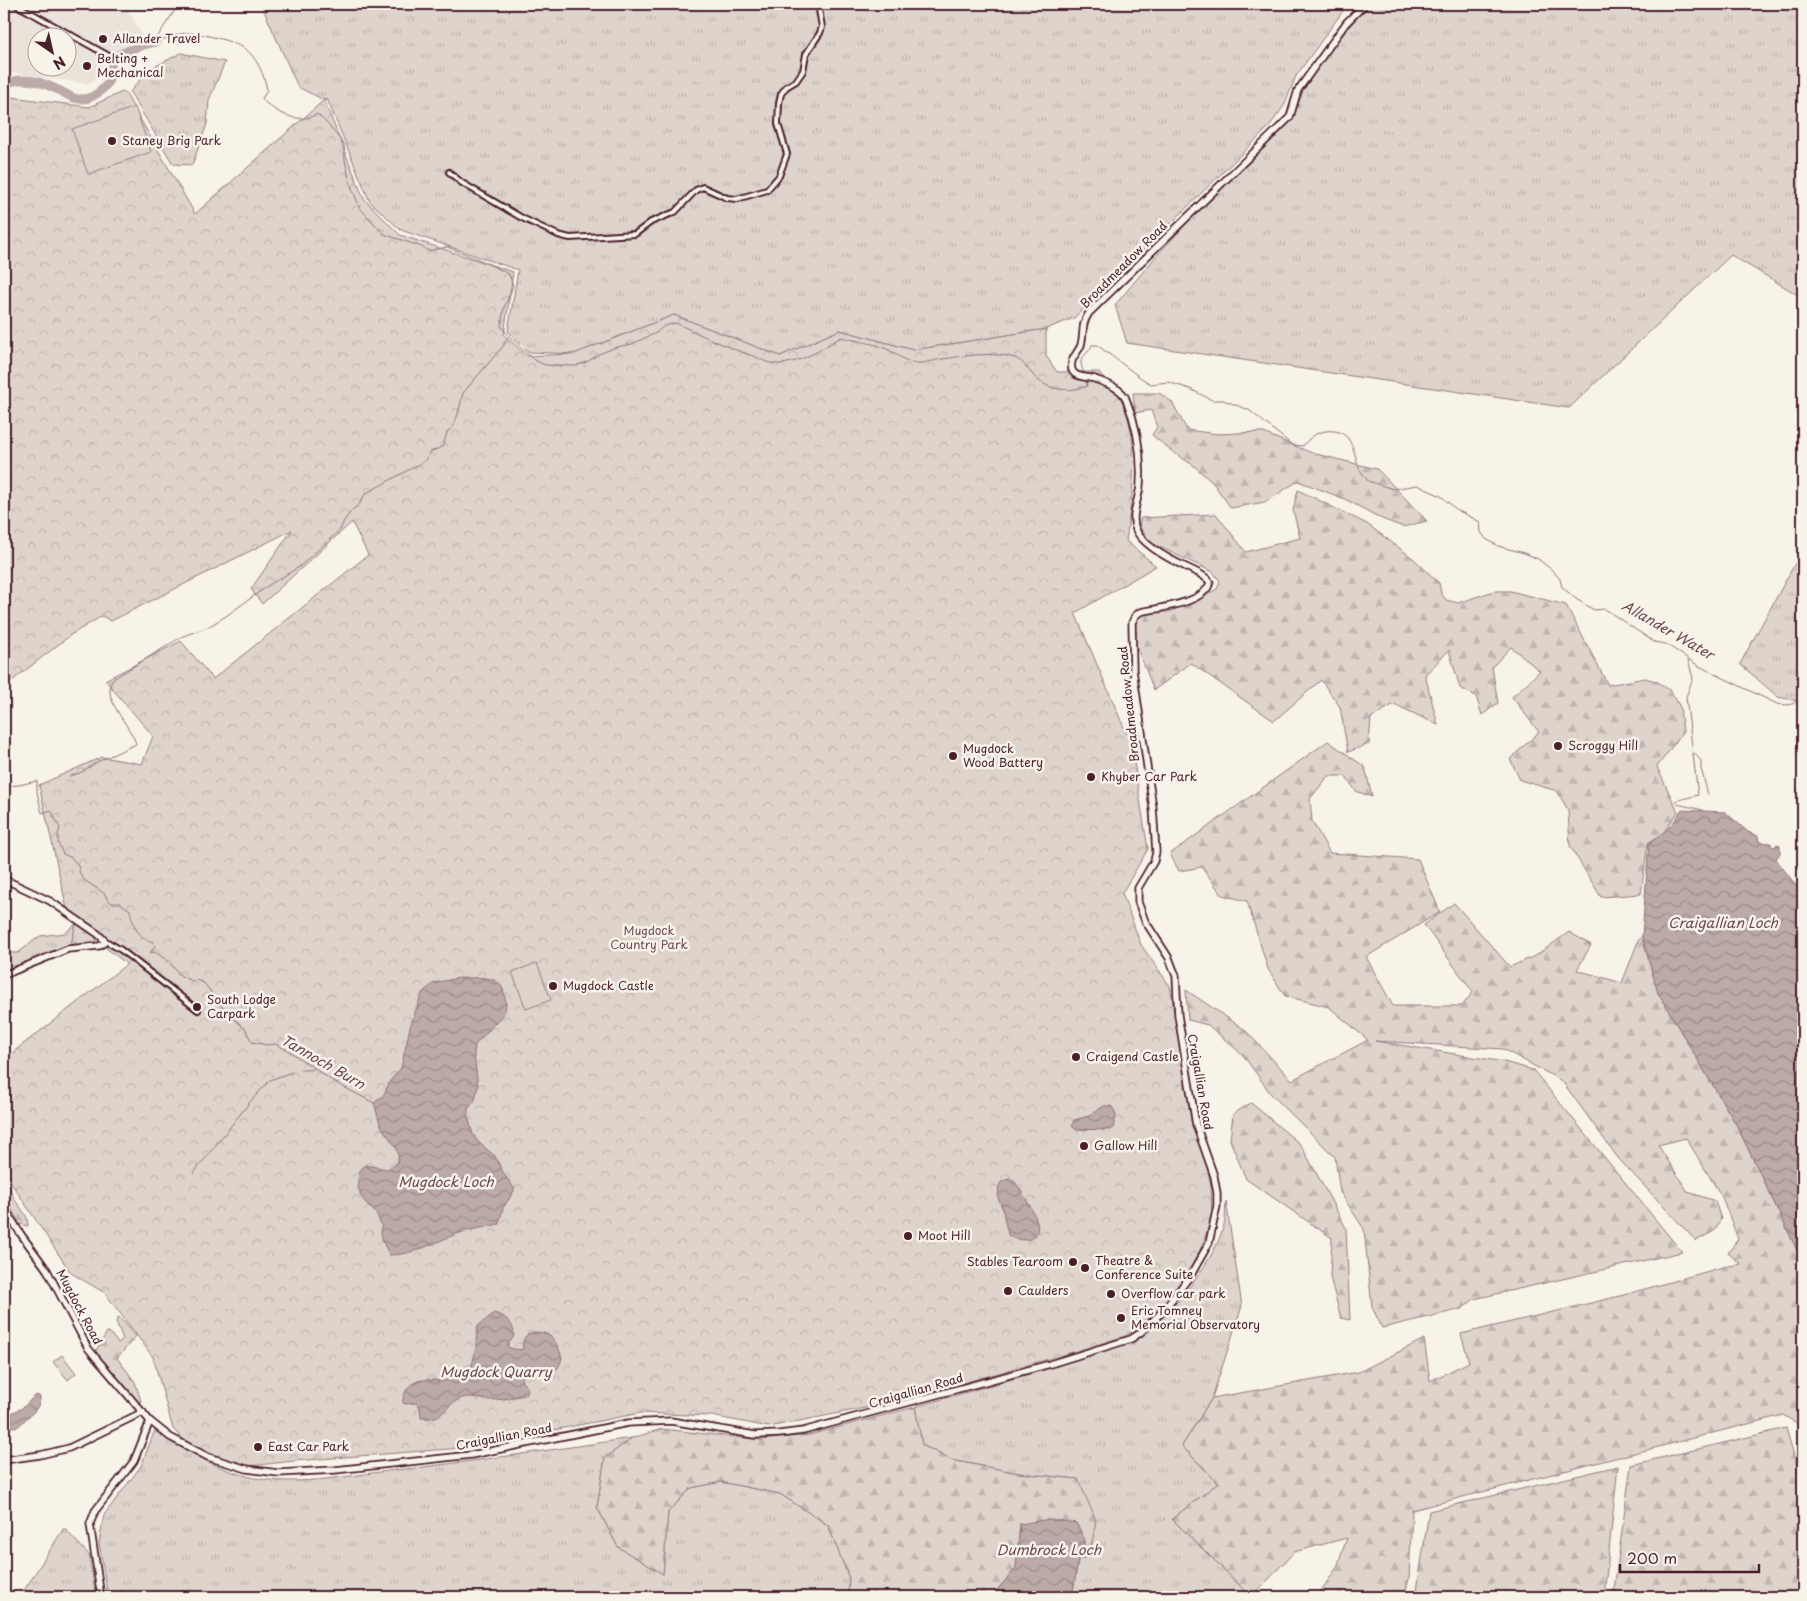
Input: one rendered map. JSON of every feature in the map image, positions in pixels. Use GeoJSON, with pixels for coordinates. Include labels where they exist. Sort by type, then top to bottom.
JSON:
{"type":"FeatureCollection","features":[{"type":"Feature","properties":{"kind":"street"},"geometry":{"type":"LineString","coordinates":[[15,4],[109,56]]}},
{"type":"Feature","properties":{"kind":"street"},"geometry":{"type":"LineString","coordinates":[[448,172],[462,183],[522,218],[558,236],[570,238],[635,234],[651,222],[675,212],[696,190],[703,188],[727,198],[737,198],[767,190],[779,176],[787,154],[778,124],[781,94],[786,87],[796,81],[803,71],[806,54],[820,33],[822,27],[818,4]]}},
{"type":"Feature","properties":{"kind":"street","name":"Broadmeadow Road"},"geometry":{"type":"LineString","coordinates":[[1153,808],[1133,670],[1132,623],[1135,616],[1140,612],[1188,601],[1205,592],[1209,588],[1210,582],[1207,577],[1185,567],[1152,547],[1142,539],[1136,530],[1134,513],[1140,488],[1141,466],[1134,425],[1124,394],[1092,378],[1080,377],[1073,371],[1072,361],[1081,346],[1082,326],[1089,312],[1290,117],[1298,90],[1346,23],[1365,4]]}},
{"type":"Feature","properties":{"kind":"street","name":"Craigallian Road"},"geometry":{"type":"LineString","coordinates":[[143,1412],[150,1421],[170,1437],[208,1457],[247,1469],[278,1473],[335,1470],[471,1455],[628,1423],[671,1421],[755,1435],[779,1434],[826,1426],[1050,1364],[1140,1334],[1181,1290],[1199,1263],[1209,1243],[1217,1206],[1214,1176],[1196,1125],[1178,1015],[1176,976],[1169,958],[1144,921],[1138,902],[1138,888],[1155,857],[1153,808]]}},
{"type":"Feature","properties":{"kind":"street"},"geometry":{"type":"LineString","coordinates":[[4,879],[50,901],[121,950],[198,1010]]}},
{"type":"Feature","properties":{"kind":"street"},"geometry":{"type":"LineString","coordinates":[[4,975],[68,949],[99,946],[104,943],[104,940]]}},
{"type":"Feature","properties":{"kind":"street","name":"Mugdock Road"},"geometry":{"type":"LineString","coordinates":[[4,1207],[47,1270],[88,1348],[143,1412]]}},
{"type":"Feature","properties":{"kind":"street"},"geometry":{"type":"LineString","coordinates":[[4,1460],[40,1456],[69,1448],[143,1412]]}},
{"type":"Feature","properties":{"kind":"street"},"geometry":{"type":"LineString","coordinates":[[101,1597],[90,1524],[96,1511],[134,1460],[150,1421]]}},
{"type":"Feature","properties":{"kind":"shaded area"},"geometry":{"type":"Polygon","coordinates":[[[4,4],[125,4],[143,37],[90,84],[48,78],[78,78],[78,28],[28,28],[28,75],[13,73],[4,76],[4,4]]]}},
{"type":"Feature","properties":{"kind":"green space"},"geometry":{"type":"Polygon","coordinates":[[[261,4],[816,4],[820,31],[803,51],[803,62],[808,62],[808,56],[825,29],[820,4],[1348,4],[1296,76],[1284,106],[1268,128],[1074,318],[1046,329],[913,350],[840,330],[780,356],[674,315],[574,354],[529,352],[508,331],[518,270],[401,230],[370,202],[327,99],[324,100],[298,87],[261,4]]]}},
{"type":"Feature","properties":{"kind":"green space"},"geometry":{"type":"Polygon","coordinates":[[[1368,4],[1803,4],[1803,298],[1731,255],[1569,408],[1127,343],[1115,305],[1158,254],[1216,192],[1293,118],[1303,91],[1323,59],[1368,4]]]}},
{"type":"Feature","properties":{"kind":"green space"},"geometry":{"type":"Polygon","coordinates":[[[181,53],[225,62],[209,100],[207,124],[192,165],[173,164],[130,92],[148,70],[181,53]]]}},
{"type":"Feature","properties":{"kind":"green space","name":"Mugdock Country Park"},"geometry":{"type":"Polygon","coordinates":[[[124,91],[195,214],[324,100],[364,199],[400,235],[513,272],[504,335],[527,356],[574,354],[674,315],[780,356],[840,330],[913,350],[1046,329],[1046,356],[1057,372],[1099,372],[1115,391],[1123,403],[1132,437],[1134,472],[1126,541],[1156,566],[1075,613],[1131,744],[1148,849],[1122,893],[1141,945],[1170,986],[1194,1126],[1206,1162],[1211,1186],[1212,1218],[1198,1256],[1179,1286],[1139,1328],[1125,1336],[1070,1353],[895,1402],[769,1427],[712,1416],[640,1413],[462,1448],[249,1466],[208,1454],[183,1439],[173,1429],[153,1357],[105,1293],[71,1273],[4,1172],[4,1059],[127,964],[106,948],[110,940],[67,909],[39,785],[102,757],[142,764],[153,736],[105,680],[181,641],[213,679],[368,555],[352,522],[262,604],[251,589],[292,530],[111,621],[102,616],[72,634],[4,687],[4,96],[89,107],[124,91]]]}},
{"type":"Feature","properties":{"kind":"green space","name":"Staney Brig Park"},"geometry":{"type":"Polygon","coordinates":[[[135,107],[151,152],[88,174],[72,129],[135,107]]]}},
{"type":"Feature","properties":{"kind":"green space"},"geometry":{"type":"Polygon","coordinates":[[[1133,393],[1159,393],[1172,402],[1187,430],[1217,434],[1261,432],[1312,453],[1377,469],[1427,521],[1403,527],[1382,519],[1345,499],[1298,481],[1265,502],[1231,508],[1213,483],[1193,465],[1174,453],[1152,435],[1157,427],[1151,410],[1135,413],[1133,393]]]}},
{"type":"Feature","properties":{"kind":"green space"},"geometry":{"type":"Polygon","coordinates":[[[1298,490],[1367,524],[1414,559],[1439,583],[1441,593],[1446,600],[1458,603],[1494,591],[1510,591],[1566,605],[1608,685],[1645,678],[1656,681],[1671,691],[1680,707],[1683,732],[1657,767],[1678,812],[1663,833],[1648,843],[1641,894],[1601,897],[1570,846],[1568,810],[1557,791],[1520,780],[1510,759],[1539,732],[1512,697],[1540,671],[1511,647],[1492,667],[1498,703],[1482,715],[1476,696],[1460,688],[1449,650],[1425,675],[1438,725],[1394,704],[1371,718],[1369,744],[1348,752],[1340,707],[1321,680],[1274,721],[1191,663],[1154,690],[1133,638],[1133,621],[1138,615],[1168,612],[1195,601],[1217,589],[1220,581],[1213,572],[1151,543],[1139,526],[1141,518],[1216,514],[1246,552],[1300,538],[1293,510],[1298,490]]]}},
{"type":"Feature","properties":{"kind":"green space"},"geometry":{"type":"Polygon","coordinates":[[[1803,549],[1803,702],[1778,697],[1740,664],[1803,549]]]}},
{"type":"Feature","properties":{"kind":"green space"},"geometry":{"type":"Polygon","coordinates":[[[1328,741],[1365,767],[1372,797],[1356,791],[1345,776],[1328,776],[1310,799],[1312,821],[1330,853],[1418,859],[1440,912],[1366,957],[1393,1006],[1462,1006],[1473,992],[1424,925],[1454,903],[1510,967],[1537,955],[1569,932],[1591,945],[1577,970],[1622,983],[1639,939],[1642,936],[1658,993],[1737,1126],[1798,1252],[1803,1258],[1803,1427],[1783,1415],[1412,1510],[1409,1579],[1404,1597],[1317,1597],[1337,1567],[1347,1538],[1294,1552],[1252,1597],[1172,1519],[1218,1483],[1182,1446],[1212,1398],[1359,1372],[1424,1339],[1430,1381],[1469,1362],[1461,1334],[1620,1296],[1723,1267],[1741,1264],[1728,1253],[1738,1239],[1722,1197],[1686,1138],[1658,1145],[1688,1192],[1715,1201],[1721,1219],[1714,1231],[1696,1241],[1618,1158],[1562,1081],[1503,1049],[1375,1041],[1504,1062],[1533,1070],[1682,1252],[1474,1299],[1462,1309],[1382,1328],[1372,1307],[1364,1229],[1340,1192],[1335,1157],[1271,1094],[1243,1055],[1208,1025],[1188,1020],[1186,990],[1244,1029],[1292,1080],[1368,1040],[1329,1007],[1285,996],[1268,969],[1247,901],[1222,895],[1202,867],[1179,871],[1170,854],[1328,741]]]}},
{"type":"Feature","properties":{"kind":"green space"},"geometry":{"type":"Polygon","coordinates":[[[76,924],[71,945],[36,961],[4,972],[4,953],[18,953],[40,936],[65,933],[76,924]]]}},
{"type":"Feature","properties":{"kind":"green space"},"geometry":{"type":"Polygon","coordinates":[[[76,924],[90,931],[96,937],[96,941],[91,944],[71,945],[76,924]]]}},
{"type":"Feature","properties":{"kind":"green space"},"geometry":{"type":"Polygon","coordinates":[[[537,963],[551,1000],[526,1009],[512,972],[537,963]]]}},
{"type":"Feature","properties":{"kind":"green space"},"geometry":{"type":"Polygon","coordinates":[[[1251,1103],[1301,1145],[1346,1228],[1350,1320],[1341,1318],[1330,1277],[1332,1238],[1246,1179],[1230,1140],[1233,1114],[1251,1103]]]}},
{"type":"Feature","properties":{"kind":"green space"},"geometry":{"type":"Polygon","coordinates":[[[4,1172],[14,1198],[26,1216],[28,1226],[20,1224],[4,1197],[4,1172]]]}},
{"type":"Feature","properties":{"kind":"green space"},"geometry":{"type":"Polygon","coordinates":[[[1226,1201],[1242,1306],[1212,1398],[1182,1446],[1218,1483],[1172,1519],[1252,1597],[1072,1597],[1078,1560],[1090,1555],[1078,1479],[1018,1473],[951,1460],[922,1445],[915,1407],[1051,1368],[1133,1341],[1159,1321],[1173,1307],[1199,1275],[1218,1242],[1225,1218],[1226,1201]]]}},
{"type":"Feature","properties":{"kind":"green space"},"geometry":{"type":"Polygon","coordinates":[[[119,1317],[136,1336],[117,1358],[135,1382],[141,1401],[138,1403],[95,1352],[107,1332],[118,1343],[123,1339],[116,1321],[119,1317]]]}},
{"type":"Feature","properties":{"kind":"green space"},"geometry":{"type":"Polygon","coordinates":[[[62,1355],[76,1373],[68,1380],[53,1362],[62,1355]]]}},
{"type":"Feature","properties":{"kind":"green space"},"geometry":{"type":"Polygon","coordinates":[[[915,1407],[922,1445],[951,1460],[1018,1473],[1078,1479],[1096,1520],[1090,1555],[1078,1560],[1083,1550],[1020,1524],[1016,1568],[998,1589],[995,1597],[848,1597],[849,1578],[828,1525],[780,1494],[721,1482],[691,1488],[668,1512],[663,1574],[618,1547],[597,1507],[605,1458],[632,1438],[662,1429],[761,1440],[809,1435],[915,1407]]]}},
{"type":"Feature","properties":{"kind":"green space"},"geometry":{"type":"Polygon","coordinates":[[[1786,1428],[1803,1487],[1803,1597],[1613,1597],[1631,1465],[1786,1428]]]}},
{"type":"Feature","properties":{"kind":"green space"},"geometry":{"type":"Polygon","coordinates":[[[155,1430],[192,1453],[232,1472],[277,1481],[324,1479],[449,1464],[632,1438],[605,1458],[597,1507],[618,1547],[663,1574],[668,1512],[691,1488],[721,1482],[780,1494],[828,1525],[849,1578],[848,1597],[108,1597],[99,1543],[104,1515],[141,1466],[155,1430]]]}},
{"type":"Feature","properties":{"kind":"green space"},"geometry":{"type":"Polygon","coordinates":[[[1618,1466],[1604,1597],[1416,1597],[1429,1511],[1618,1466]]]}},
{"type":"Feature","properties":{"kind":"green space"},"geometry":{"type":"Polygon","coordinates":[[[64,1528],[89,1555],[96,1597],[20,1597],[64,1528]]]}},
{"type":"Feature","properties":{"kind":"water","name":"Craigallian Loch"},"geometry":{"type":"Polygon","coordinates":[[[1681,810],[1725,812],[1748,832],[1758,836],[1759,842],[1771,843],[1771,846],[1775,847],[1777,844],[1780,845],[1780,853],[1776,859],[1803,895],[1803,1258],[1798,1252],[1737,1126],[1658,993],[1642,936],[1649,843],[1668,829],[1681,810]]]}},
{"type":"Feature","properties":{"kind":"water","name":"Mugdock Loch"},"geometry":{"type":"Polygon","coordinates":[[[459,978],[492,979],[502,986],[504,993],[506,1008],[504,1013],[475,1045],[474,1054],[478,1086],[475,1100],[468,1109],[468,1117],[473,1134],[478,1142],[495,1156],[514,1191],[503,1208],[499,1224],[462,1232],[408,1253],[390,1255],[385,1246],[378,1216],[363,1200],[358,1188],[359,1175],[365,1165],[387,1169],[397,1164],[397,1149],[380,1123],[374,1103],[383,1096],[390,1081],[401,1068],[410,1027],[422,993],[434,983],[459,978]]]}},
{"type":"Feature","properties":{"kind":"water"},"geometry":{"type":"Polygon","coordinates":[[[1104,1106],[1111,1106],[1115,1112],[1116,1117],[1113,1128],[1109,1130],[1075,1129],[1072,1126],[1074,1120],[1089,1116],[1104,1106]]]}},
{"type":"Feature","properties":{"kind":"water"},"geometry":{"type":"Polygon","coordinates":[[[1011,1178],[1026,1199],[1037,1222],[1038,1229],[1036,1234],[1029,1239],[1013,1238],[1008,1235],[1002,1207],[998,1198],[1001,1182],[1011,1178]]]}},
{"type":"Feature","properties":{"kind":"water","name":"Mugdock Quarry"},"geometry":{"type":"Polygon","coordinates":[[[494,1313],[506,1318],[513,1327],[514,1336],[507,1346],[510,1348],[523,1349],[524,1338],[530,1333],[541,1333],[551,1337],[558,1347],[562,1358],[557,1369],[552,1371],[538,1368],[526,1374],[521,1381],[528,1389],[525,1395],[494,1400],[462,1398],[435,1417],[421,1418],[420,1407],[416,1403],[403,1403],[406,1391],[414,1382],[425,1380],[446,1381],[456,1372],[469,1370],[475,1355],[478,1326],[494,1313]]]}},
{"type":"Feature","properties":{"kind":"water"},"geometry":{"type":"Polygon","coordinates":[[[37,1395],[40,1397],[38,1406],[24,1421],[16,1428],[4,1424],[7,1416],[22,1408],[37,1395]]]}},
{"type":"Feature","properties":{"kind":"water","name":"Dumbrock Loch"},"geometry":{"type":"Polygon","coordinates":[[[1050,1519],[1076,1523],[1085,1540],[1078,1560],[1072,1597],[995,1597],[998,1589],[1016,1568],[1020,1524],[1050,1519]]]}},
{"type":"Feature","properties":{"kind":"waterway"},"geometry":{"type":"LineString","coordinates":[[156,41],[179,4]]}},
{"type":"Feature","properties":{"kind":"waterway","name":"Allander Water"},"geometry":{"type":"LineString","coordinates":[[156,42],[190,33],[211,36],[245,49],[260,68],[267,90],[262,99],[267,104],[280,113],[295,118],[310,117],[317,114],[344,144],[345,160],[351,186],[360,208],[384,234],[422,247],[428,251],[447,247],[509,274],[513,286],[504,308],[501,326],[534,360],[545,365],[575,366],[616,347],[632,344],[656,333],[664,326],[676,323],[723,345],[774,364],[782,364],[805,357],[841,337],[884,348],[905,360],[916,363],[979,355],[1007,356],[1022,362],[1042,383],[1054,388],[1068,390],[1081,388],[1087,386],[1086,380]]}},
{"type":"Feature","properties":{"kind":"waterway","name":"Allander Water"},"geometry":{"type":"LineString","coordinates":[[4,85],[23,80],[37,82],[74,98],[86,98],[98,93],[107,84],[110,78],[110,60],[132,49],[156,42]]}},
{"type":"Feature","properties":{"kind":"waterway"},"geometry":{"type":"LineString","coordinates":[[70,776],[80,773],[97,762],[136,744],[110,695],[113,679],[183,636],[208,627],[299,567],[340,530],[344,521],[352,510],[359,505],[365,494],[426,460],[430,452],[442,447],[447,432],[453,427],[463,393],[504,345],[508,337]]}},
{"type":"Feature","properties":{"kind":"waterway","name":"Allander Water"},"geometry":{"type":"LineString","coordinates":[[1085,376],[1081,361],[1092,345],[1097,345],[1151,384],[1168,382],[1190,389],[1212,400],[1223,400],[1249,410],[1292,445],[1303,446],[1313,436],[1326,431],[1341,433],[1350,442],[1359,468],[1368,481],[1393,489],[1417,485],[1441,496],[1457,510],[1480,522],[1481,532],[1486,539],[1498,546],[1538,559],[1560,579],[1562,587],[1576,599],[1594,610],[1605,609],[1654,642],[1666,644],[1699,666],[1777,704],[1792,704],[1803,696]]}},
{"type":"Feature","properties":{"kind":"waterway"},"geometry":{"type":"LineString","coordinates":[[1688,660],[1693,678],[1686,697],[1698,795],[1675,801],[1677,804],[1703,810]]}},
{"type":"Feature","properties":{"kind":"waterway"},"geometry":{"type":"LineString","coordinates":[[1694,753],[1701,761],[1701,769],[1708,794]]}},
{"type":"Feature","properties":{"kind":"waterway","name":"Tannoch Burn"},"geometry":{"type":"LineString","coordinates":[[4,786],[37,781],[37,792],[42,813],[51,810],[60,828],[58,843],[63,854],[72,858],[84,880],[105,894],[112,903],[120,903],[130,910],[137,931],[144,938],[154,942],[155,946],[150,953],[155,952],[168,961],[181,976],[192,981],[196,980],[204,983],[223,1008],[245,1029],[252,1042],[267,1045],[275,1044],[289,1051],[334,1082],[374,1103]]}},
{"type":"Feature","properties":{"kind":"waterway"},"geometry":{"type":"LineString","coordinates":[[300,1070],[311,1070],[314,1068]]}},
{"type":"Feature","properties":{"kind":"waterway"},"geometry":{"type":"LineString","coordinates":[[193,1174],[249,1103],[270,1080],[292,1072]]}},
{"type":"Feature","properties":{"kind":"waterway"},"geometry":{"type":"LineString","coordinates":[[630,1597],[642,1596],[648,1590]]}},
{"type":"Feature","properties":{"kind":"place","name":"Allander Travel"},"geometry":{"type":"Point","coordinates":[103,39]}},
{"type":"Feature","properties":{"kind":"place","name":"Belting + Mechanical"},"geometry":{"type":"Point","coordinates":[87,66]}},
{"type":"Feature","properties":{"kind":"place","name":"Staney Brig Park"},"geometry":{"type":"Point","coordinates":[112,141]}},
{"type":"Feature","properties":{"kind":"place","name":"Scroggy Hill"},"geometry":{"type":"Point","coordinates":[1558,746]}},
{"type":"Feature","properties":{"kind":"place","name":"Mugdock Wood Battery"},"geometry":{"type":"Point","coordinates":[953,756]}},
{"type":"Feature","properties":{"kind":"place","name":"Khyber Car Park"},"geometry":{"type":"Point","coordinates":[1091,777]}},
{"type":"Feature","properties":{"kind":"place","name":"Mugdock Castle"},"geometry":{"type":"Point","coordinates":[553,986]}},
{"type":"Feature","properties":{"kind":"place","name":"South Lodge Carpark"},"geometry":{"type":"Point","coordinates":[197,1007]}},
{"type":"Feature","properties":{"kind":"place","name":"Craigend Castle"},"geometry":{"type":"Point","coordinates":[1076,1057]}},
{"type":"Feature","properties":{"kind":"place","name":"Gallow Hill"},"geometry":{"type":"Point","coordinates":[1084,1146]}},
{"type":"Feature","properties":{"kind":"place","name":"Moot Hill"},"geometry":{"type":"Point","coordinates":[908,1236]}},
{"type":"Feature","properties":{"kind":"place","name":"Stables Tearoom"},"geometry":{"type":"Point","coordinates":[1073,1262]}},
{"type":"Feature","properties":{"kind":"place","name":"Theatre & Conference Suite"},"geometry":{"type":"Point","coordinates":[1085,1268]}},
{"type":"Feature","properties":{"kind":"place","name":"Caulders"},"geometry":{"type":"Point","coordinates":[1008,1291]}},
{"type":"Feature","properties":{"kind":"place","name":"Overflow car park"},"geometry":{"type":"Point","coordinates":[1111,1294]}},
{"type":"Feature","properties":{"kind":"place","name":"Eric Tomney Memorial Observatory"},"geometry":{"type":"Point","coordinates":[1121,1318]}},
{"type":"Feature","properties":{"kind":"place","name":"East Car Park"},"geometry":{"type":"Point","coordinates":[258,1447]}}]}
